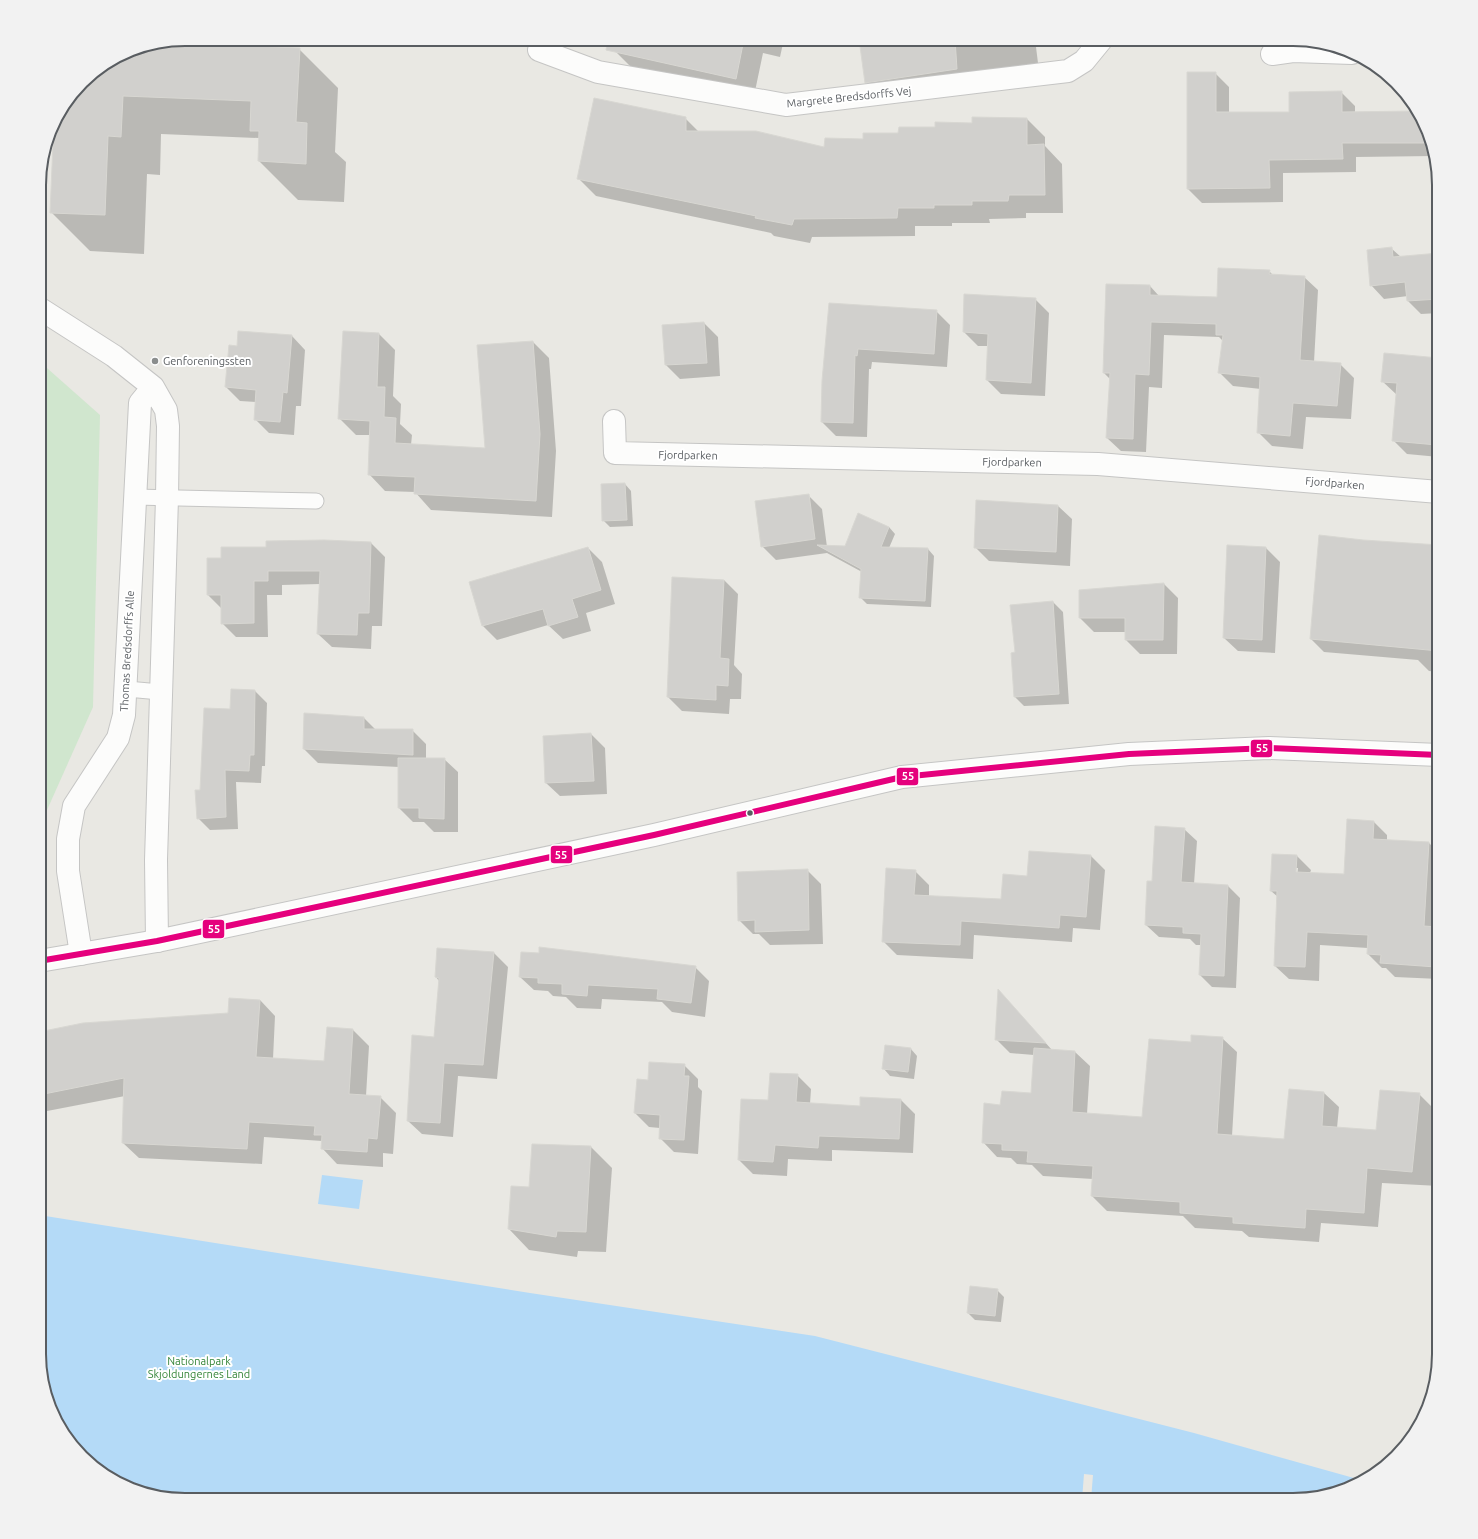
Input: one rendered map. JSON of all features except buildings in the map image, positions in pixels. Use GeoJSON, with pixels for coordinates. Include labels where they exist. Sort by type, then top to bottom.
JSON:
{"type":"FeatureCollection","features":[{"type":"Feature","properties":{"kind":"street","name":"Margrete Bredsdorffs Vej"},"geometry":{"type":"LineString","coordinates":[[540,50],[598,72],[786,105],[1068,71],[1084,61],[1097,46]]}},
{"type":"Feature","properties":{"kind":"street"},"geometry":{"type":"LineString","coordinates":[[1272,54],[1293,51],[1333,52]]}},
{"type":"Feature","properties":{"kind":"street"},"geometry":{"type":"LineString","coordinates":[[46,312],[114,356],[152,387],[166,410],[168,426],[167,498],[160,692],[156,860],[156,941]]}},
{"type":"Feature","properties":{"kind":"street","name":"Thomas Bredsdorffs Alle"},"geometry":{"type":"LineString","coordinates":[[80,954],[68,871],[68,839],[74,806],[118,738],[124,715],[127,689],[134,497],[140,403],[152,387]]}},
{"type":"Feature","properties":{"kind":"street","name":"Fjordparken"},"geometry":{"type":"LineString","coordinates":[[614,421],[615,453],[1098,464],[1432,491]]}},
{"type":"Feature","properties":{"kind":"street"},"geometry":{"type":"LineString","coordinates":[[46,960],[156,941],[654,835],[902,777],[1129,754],[1269,748],[1432,755]]}},
{"type":"Feature","properties":{"kind":"lane"},"geometry":{"type":"LineString","coordinates":[[134,497],[316,501]]}},
{"type":"Feature","properties":{"kind":"lane"},"geometry":{"type":"LineString","coordinates":[[127,689],[160,692]]}},
{"type":"Feature","properties":{"kind":"green space"},"geometry":{"type":"Polygon","coordinates":[[[46,367],[100,415],[93,707],[46,812],[46,367]]]}},
{"type":"Feature","properties":{"kind":"water"},"geometry":{"type":"Polygon","coordinates":[[[322,1175],[363,1180],[359,1209],[318,1204],[322,1175]]]}},
{"type":"Feature","properties":{"kind":"water","name":"Nationalpark Skjoldungernes Land"},"geometry":{"type":"Polygon","coordinates":[[[46,1216],[530,1293],[815,1336],[1194,1433],[1356,1479],[1338,1486],[1311,1492],[1293,1493],[176,1493],[158,1490],[140,1486],[123,1479],[93,1459],[75,1439],[65,1424],[57,1407],[47,1372],[46,1216]]]}},
{"type":"Feature","properties":{"kind":"pier"},"geometry":{"type":"Polygon","coordinates":[[[1084,1474],[1093,1475],[1092,1493],[1083,1493],[1084,1474]]]}},
{"type":"Feature","properties":{"kind":"transit line","name":"55"},"geometry":{"type":"LineString","coordinates":[[46,960],[157,941],[654,835],[902,777],[1129,754],[1269,748],[1432,755]]}},
{"type":"Feature","properties":{"kind":"place","name":"Genforeningssten"},"geometry":{"type":"Point","coordinates":[155,361]}}]}
